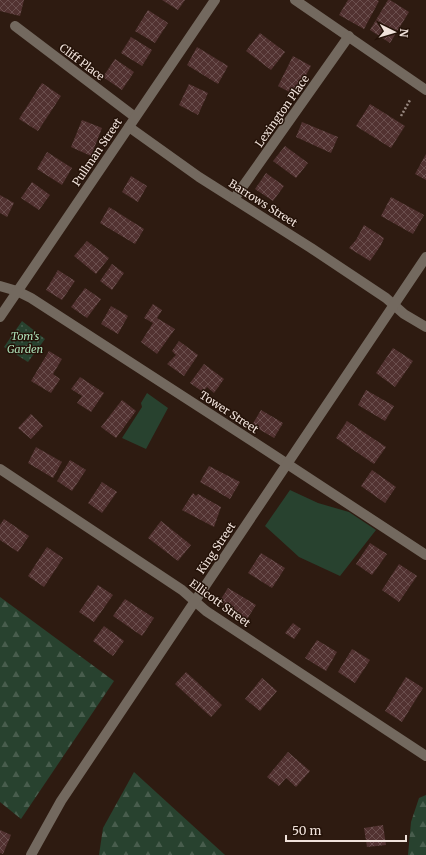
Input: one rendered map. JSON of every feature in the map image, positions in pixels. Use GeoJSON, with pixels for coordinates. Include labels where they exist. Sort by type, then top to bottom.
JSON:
{"type":"FeatureCollection","features":[{"type":"Feature","properties":{"kind":"street","name":"Pullman Street"},"geometry":{"type":"LineString","coordinates":[[0,317],[215,0]]}},
{"type":"Feature","properties":{"kind":"street"},"geometry":{"type":"LineString","coordinates":[[295,0],[426,90]]}},
{"type":"Feature","properties":{"kind":"street","name":"Cliff Place"},"geometry":{"type":"LineString","coordinates":[[14,26],[136,117]]}},
{"type":"Feature","properties":{"kind":"street","name":"Lexington Place"},"geometry":{"type":"LineString","coordinates":[[234,199],[349,36]]}},
{"type":"Feature","properties":{"kind":"street","name":"Barrows Street"},"geometry":{"type":"LineString","coordinates":[[129,127],[199,177],[311,248],[386,298],[404,314],[426,327]]}},
{"type":"Feature","properties":{"kind":"street","name":"King Street"},"geometry":{"type":"LineString","coordinates":[[30,855],[61,801],[426,257]]}},
{"type":"Feature","properties":{"kind":"street","name":"Tower Street"},"geometry":{"type":"LineString","coordinates":[[0,286],[17,291],[31,298],[426,556]]}},
{"type":"Feature","properties":{"kind":"street","name":"Ellicott Street"},"geometry":{"type":"LineString","coordinates":[[0,469],[174,585],[206,611],[426,756]]}},
{"type":"Feature","properties":{"kind":"path"},"geometry":{"type":"LineString","coordinates":[[401,116],[410,100]]}},
{"type":"Feature","properties":{"kind":"green space","name":"Tom's Garden"},"geometry":{"type":"Polygon","coordinates":[[[22,321],[45,339],[28,362],[4,347],[22,321]]]}},
{"type":"Feature","properties":{"kind":"green space"},"geometry":{"type":"Polygon","coordinates":[[[147,393],[168,408],[146,449],[122,438],[142,407],[141,403],[147,393]]]}},
{"type":"Feature","properties":{"kind":"green space"},"geometry":{"type":"Polygon","coordinates":[[[290,490],[318,503],[349,512],[376,530],[340,576],[299,557],[265,526],[290,490]]]}},
{"type":"Feature","properties":{"kind":"green space"},"geometry":{"type":"Polygon","coordinates":[[[0,597],[114,681],[21,819],[0,802],[0,597]]]}},
{"type":"Feature","properties":{"kind":"green space"},"geometry":{"type":"Polygon","coordinates":[[[134,772],[225,855],[99,855],[103,828],[134,772]]]}},
{"type":"Feature","properties":{"kind":"green space"},"geometry":{"type":"Polygon","coordinates":[[[426,795],[426,855],[408,855],[411,822],[419,798],[426,795]]]}},
{"type":"Feature","properties":{"kind":"building"},"geometry":{"type":"Polygon","coordinates":[[[0,0],[24,0],[20,16],[0,11],[0,0]]]}},
{"type":"Feature","properties":{"kind":"building"},"geometry":{"type":"Polygon","coordinates":[[[162,0],[185,0],[178,10],[162,0]]]}},
{"type":"Feature","properties":{"kind":"building"},"geometry":{"type":"Polygon","coordinates":[[[348,0],[379,1],[364,29],[339,15],[348,0]]]}},
{"type":"Feature","properties":{"kind":"building"},"geometry":{"type":"Polygon","coordinates":[[[388,0],[409,12],[390,43],[370,30],[388,0]]]}},
{"type":"Feature","properties":{"kind":"building"},"geometry":{"type":"Polygon","coordinates":[[[148,10],[168,23],[155,43],[135,31],[148,10]]]}},
{"type":"Feature","properties":{"kind":"building"},"geometry":{"type":"Polygon","coordinates":[[[260,33],[285,52],[271,70],[246,51],[260,33]]]}},
{"type":"Feature","properties":{"kind":"building"},"geometry":{"type":"Polygon","coordinates":[[[131,37],[152,50],[142,66],[121,53],[131,37]]]}},
{"type":"Feature","properties":{"kind":"building"},"geometry":{"type":"Polygon","coordinates":[[[197,47],[228,66],[218,84],[187,65],[197,47]]]}},
{"type":"Feature","properties":{"kind":"building"},"geometry":{"type":"Polygon","coordinates":[[[293,56],[311,66],[295,95],[278,86],[293,56]]]}},
{"type":"Feature","properties":{"kind":"building"},"geometry":{"type":"Polygon","coordinates":[[[115,59],[134,72],[122,90],[103,77],[115,59]]]}},
{"type":"Feature","properties":{"kind":"building"},"geometry":{"type":"Polygon","coordinates":[[[42,83],[61,96],[38,131],[19,119],[42,83]]]}},
{"type":"Feature","properties":{"kind":"building"},"geometry":{"type":"Polygon","coordinates":[[[189,84],[208,93],[198,115],[179,105],[189,84]]]}},
{"type":"Feature","properties":{"kind":"building"},"geometry":{"type":"Polygon","coordinates":[[[370,104],[405,126],[391,148],[356,126],[370,104]]]}},
{"type":"Feature","properties":{"kind":"building"},"geometry":{"type":"Polygon","coordinates":[[[82,120],[102,128],[91,156],[71,147],[82,120]]]}},
{"type":"Feature","properties":{"kind":"building"},"geometry":{"type":"Polygon","coordinates":[[[302,122],[338,137],[331,153],[296,137],[302,122]]]}},
{"type":"Feature","properties":{"kind":"building"},"geometry":{"type":"Polygon","coordinates":[[[285,146],[308,163],[296,178],[273,161],[285,146]]]}},
{"type":"Feature","properties":{"kind":"building"},"geometry":{"type":"Polygon","coordinates":[[[47,152],[72,168],[62,185],[37,169],[47,152]]]}},
{"type":"Feature","properties":{"kind":"building"},"geometry":{"type":"Polygon","coordinates":[[[426,154],[426,180],[415,174],[426,154]]]}},
{"type":"Feature","properties":{"kind":"building"},"geometry":{"type":"Polygon","coordinates":[[[266,173],[284,186],[273,201],[255,189],[266,173]]]}},
{"type":"Feature","properties":{"kind":"building"},"geometry":{"type":"Polygon","coordinates":[[[131,176],[147,186],[138,202],[122,192],[131,176]]]}},
{"type":"Feature","properties":{"kind":"building"},"geometry":{"type":"Polygon","coordinates":[[[32,182],[50,195],[39,210],[21,198],[32,182]]]}},
{"type":"Feature","properties":{"kind":"building"},"geometry":{"type":"Polygon","coordinates":[[[0,195],[14,203],[7,217],[0,213],[0,195]]]}},
{"type":"Feature","properties":{"kind":"building"},"geometry":{"type":"Polygon","coordinates":[[[391,197],[424,215],[413,234],[381,216],[391,197]]]}},
{"type":"Feature","properties":{"kind":"building"},"geometry":{"type":"Polygon","coordinates":[[[109,207],[144,229],[135,244],[100,223],[109,207]]]}},
{"type":"Feature","properties":{"kind":"building"},"geometry":{"type":"Polygon","coordinates":[[[364,225],[384,238],[370,261],[349,248],[356,240],[364,225]]]}},
{"type":"Feature","properties":{"kind":"building"},"geometry":{"type":"Polygon","coordinates":[[[87,241],[109,258],[96,274],[74,256],[87,241]]]}},
{"type":"Feature","properties":{"kind":"building"},"geometry":{"type":"Polygon","coordinates":[[[112,264],[124,273],[112,290],[100,281],[112,264]]]}},
{"type":"Feature","properties":{"kind":"building"},"geometry":{"type":"Polygon","coordinates":[[[58,270],[75,281],[62,300],[46,290],[58,270]]]}},
{"type":"Feature","properties":{"kind":"building"},"geometry":{"type":"Polygon","coordinates":[[[85,288],[101,299],[87,318],[71,307],[85,288]]]}},
{"type":"Feature","properties":{"kind":"building"},"geometry":{"type":"Polygon","coordinates":[[[153,304],[162,310],[157,318],[175,329],[157,354],[141,342],[153,323],[144,318],[153,304]]]}},
{"type":"Feature","properties":{"kind":"building"},"geometry":{"type":"Polygon","coordinates":[[[111,306],[128,316],[118,334],[101,324],[111,306]]]}},
{"type":"Feature","properties":{"kind":"building"},"geometry":{"type":"Polygon","coordinates":[[[179,341],[198,355],[184,376],[167,364],[176,355],[172,351],[179,341]]]}},
{"type":"Feature","properties":{"kind":"building"},"geometry":{"type":"Polygon","coordinates":[[[393,348],[413,361],[395,387],[376,373],[393,348]]]}},
{"type":"Feature","properties":{"kind":"building"},"geometry":{"type":"Polygon","coordinates":[[[49,351],[62,359],[53,374],[60,379],[51,393],[31,381],[49,351]]]}},
{"type":"Feature","properties":{"kind":"building"},"geometry":{"type":"Polygon","coordinates":[[[204,364],[224,379],[214,393],[207,387],[203,392],[190,383],[204,364]]]}},
{"type":"Feature","properties":{"kind":"building"},"geometry":{"type":"Polygon","coordinates":[[[80,377],[104,393],[91,412],[77,403],[82,396],[71,389],[80,377]]]}},
{"type":"Feature","properties":{"kind":"building"},"geometry":{"type":"Polygon","coordinates":[[[366,390],[394,406],[385,421],[358,405],[366,390]]]}},
{"type":"Feature","properties":{"kind":"building"},"geometry":{"type":"Polygon","coordinates":[[[122,400],[136,411],[116,438],[101,427],[122,400]]]}},
{"type":"Feature","properties":{"kind":"building"},"geometry":{"type":"Polygon","coordinates":[[[261,410],[283,423],[274,438],[252,425],[261,410]]]}},
{"type":"Feature","properties":{"kind":"building"},"geometry":{"type":"Polygon","coordinates":[[[31,414],[43,426],[31,439],[18,428],[31,414]]]}},
{"type":"Feature","properties":{"kind":"building"},"geometry":{"type":"Polygon","coordinates":[[[347,421],[386,447],[374,464],[336,438],[347,421]]]}},
{"type":"Feature","properties":{"kind":"building"},"geometry":{"type":"Polygon","coordinates":[[[36,447],[62,462],[53,478],[28,463],[36,447]]]}},
{"type":"Feature","properties":{"kind":"building"},"geometry":{"type":"Polygon","coordinates":[[[70,460],[86,470],[72,491],[57,481],[70,460]]]}},
{"type":"Feature","properties":{"kind":"building"},"geometry":{"type":"Polygon","coordinates":[[[209,466],[240,482],[230,499],[200,482],[209,466]]]}},
{"type":"Feature","properties":{"kind":"building"},"geometry":{"type":"Polygon","coordinates":[[[372,470],[396,487],[385,503],[361,486],[372,470]]]}},
{"type":"Feature","properties":{"kind":"building"},"geometry":{"type":"Polygon","coordinates":[[[102,482],[117,492],[102,513],[88,503],[102,482]]]}},
{"type":"Feature","properties":{"kind":"building"},"geometry":{"type":"Polygon","coordinates":[[[193,493],[196,496],[198,494],[221,507],[214,527],[182,510],[193,493]]]}},
{"type":"Feature","properties":{"kind":"building"},"geometry":{"type":"Polygon","coordinates":[[[4,519],[29,536],[18,552],[0,540],[0,525],[4,519]]]}},
{"type":"Feature","properties":{"kind":"building"},"geometry":{"type":"Polygon","coordinates":[[[161,521],[191,545],[178,561],[148,538],[161,521]]]}},
{"type":"Feature","properties":{"kind":"building"},"geometry":{"type":"Polygon","coordinates":[[[370,543],[387,554],[372,575],[356,564],[370,543]]]}},
{"type":"Feature","properties":{"kind":"building"},"geometry":{"type":"Polygon","coordinates":[[[47,547],[63,558],[44,587],[28,576],[47,547]]]}},
{"type":"Feature","properties":{"kind":"building"},"geometry":{"type":"Polygon","coordinates":[[[261,553],[285,568],[272,588],[248,573],[261,553]]]}},
{"type":"Feature","properties":{"kind":"building"},"geometry":{"type":"Polygon","coordinates":[[[399,564],[417,576],[399,602],[382,590],[399,564]]]}},
{"type":"Feature","properties":{"kind":"building"},"geometry":{"type":"Polygon","coordinates":[[[98,585],[113,595],[94,622],[79,612],[98,585]]]}},
{"type":"Feature","properties":{"kind":"building"},"geometry":{"type":"Polygon","coordinates":[[[228,588],[256,605],[247,619],[219,602],[228,588]]]}},
{"type":"Feature","properties":{"kind":"building"},"geometry":{"type":"Polygon","coordinates":[[[125,599],[154,618],[142,636],[113,616],[125,599]]]}},
{"type":"Feature","properties":{"kind":"building"},"geometry":{"type":"Polygon","coordinates":[[[293,623],[301,629],[294,639],[285,633],[293,623]]]}},
{"type":"Feature","properties":{"kind":"building"},"geometry":{"type":"Polygon","coordinates":[[[104,626],[124,641],[113,656],[93,641],[104,626]]]}},
{"type":"Feature","properties":{"kind":"building"},"geometry":{"type":"Polygon","coordinates":[[[317,640],[337,652],[326,671],[305,658],[317,640]]]}},
{"type":"Feature","properties":{"kind":"building"},"geometry":{"type":"Polygon","coordinates":[[[352,649],[370,660],[355,683],[338,672],[352,649]]]}},
{"type":"Feature","properties":{"kind":"building"},"geometry":{"type":"Polygon","coordinates":[[[186,672],[222,705],[211,717],[175,684],[186,672]]]}},
{"type":"Feature","properties":{"kind":"building"},"geometry":{"type":"Polygon","coordinates":[[[406,677],[423,688],[402,722],[385,711],[406,677]]]}},
{"type":"Feature","properties":{"kind":"building"},"geometry":{"type":"Polygon","coordinates":[[[262,678],[277,691],[260,711],[245,699],[262,678]]]}},
{"type":"Feature","properties":{"kind":"building"},"geometry":{"type":"Polygon","coordinates":[[[288,752],[310,771],[296,787],[286,778],[279,786],[267,777],[288,752]]]}},
{"type":"Feature","properties":{"kind":"building"},"geometry":{"type":"Polygon","coordinates":[[[383,825],[386,845],[367,847],[364,828],[383,825]]]}},
{"type":"Feature","properties":{"kind":"building"},"geometry":{"type":"Polygon","coordinates":[[[0,830],[11,835],[3,854],[0,853],[0,830]]]}}]}
